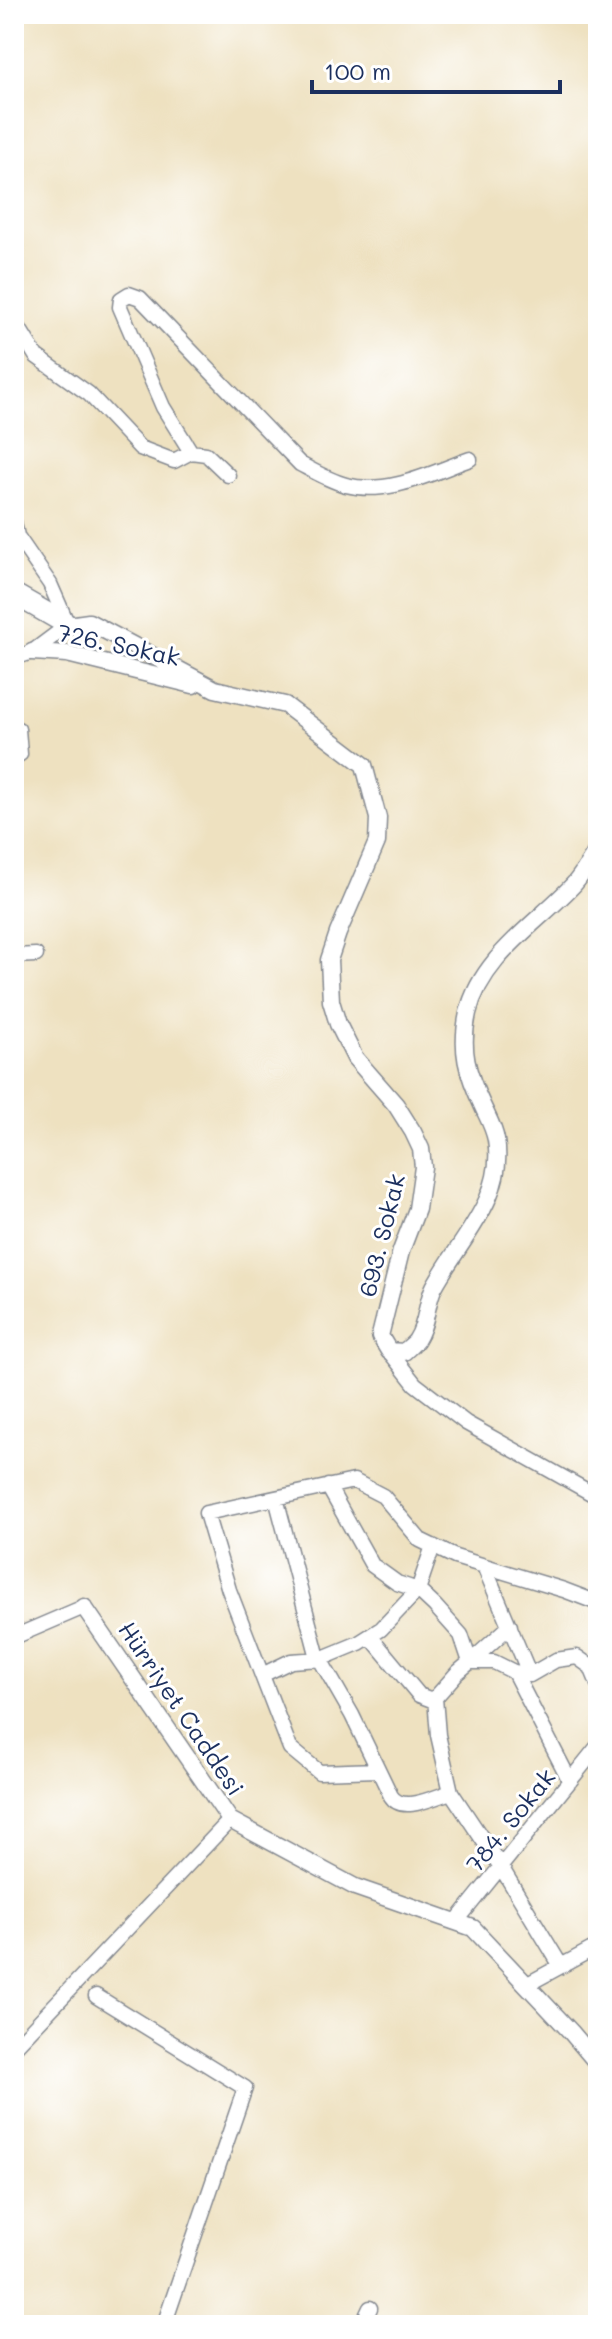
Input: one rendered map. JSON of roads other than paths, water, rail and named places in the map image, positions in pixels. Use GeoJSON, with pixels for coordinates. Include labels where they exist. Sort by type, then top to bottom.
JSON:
{"type":"FeatureCollection","features":[{"type":"Feature","properties":{"kind":"main road"},"geometry":{"type":"LineString","coordinates":[[14,594],[68,625]]}},
{"type":"Feature","properties":{"kind":"street"},"geometry":{"type":"LineString","coordinates":[[191,452],[163,407],[120,307],[121,299],[129,294],[140,298],[300,464],[334,481],[369,489],[398,484],[470,459]]}},
{"type":"Feature","properties":{"kind":"street"},"geometry":{"type":"LineString","coordinates":[[14,320],[36,356],[89,394],[140,448],[174,461],[191,452],[206,454],[228,475]]}},
{"type":"Feature","properties":{"kind":"street"},"geometry":{"type":"LineString","coordinates":[[14,522],[17,536],[50,584],[68,625]]}},
{"type":"Feature","properties":{"kind":"street"},"geometry":{"type":"LineString","coordinates":[[32,652],[68,625],[89,622],[215,689]]}},
{"type":"Feature","properties":{"kind":"street","name":"726. Sokak"},"geometry":{"type":"LineString","coordinates":[[14,658],[32,652],[67,654],[215,689]]}},
{"type":"Feature","properties":{"kind":"street","name":"693. Sokak"},"geometry":{"type":"LineString","coordinates":[[215,689],[285,705],[364,765],[378,818],[377,842],[329,960],[329,983],[338,1024],[355,1058],[396,1105],[421,1149],[422,1186],[417,1209],[401,1251],[380,1336],[389,1351]]}},
{"type":"Feature","properties":{"kind":"street"},"geometry":{"type":"LineString","coordinates":[[14,758],[20,754],[18,729]]}},
{"type":"Feature","properties":{"kind":"street"},"geometry":{"type":"LineString","coordinates":[[389,1351],[404,1352],[418,1339],[433,1289],[480,1215],[498,1167],[493,1128],[468,1073],[465,1042],[468,1011],[493,965],[531,923],[573,885],[598,849]]}},
{"type":"Feature","properties":{"kind":"street"},"geometry":{"type":"LineString","coordinates":[[14,956],[36,955]]}},
{"type":"Feature","properties":{"kind":"street"},"geometry":{"type":"LineString","coordinates":[[389,1351],[415,1384],[466,1423],[598,1497]]}},
{"type":"Feature","properties":{"kind":"street"},"geometry":{"type":"LineString","coordinates":[[377,1770],[319,1772],[290,1748],[229,1590],[206,1513],[354,1481],[383,1496],[420,1540],[455,1557],[598,1603]]}},
{"type":"Feature","properties":{"kind":"street"},"geometry":{"type":"LineString","coordinates":[[328,1486],[372,1565],[397,1583],[418,1590],[461,1635],[470,1662]]}},
{"type":"Feature","properties":{"kind":"street"},"geometry":{"type":"LineString","coordinates":[[276,1498],[320,1659],[395,1802],[403,1805],[451,1792]]}},
{"type":"Feature","properties":{"kind":"street"},"geometry":{"type":"LineString","coordinates":[[262,1675],[291,1661],[320,1659],[359,1643],[381,1629],[418,1590],[433,1546]]}},
{"type":"Feature","properties":{"kind":"street"},"geometry":{"type":"LineString","coordinates":[[484,1566],[530,1675]]}},
{"type":"Feature","properties":{"kind":"street"},"geometry":{"type":"LineString","coordinates":[[14,1637],[84,1607]]}},
{"type":"Feature","properties":{"kind":"street","name":"Hürriyet Caddesi"},"geometry":{"type":"LineString","coordinates":[[84,1607],[230,1820],[355,1887],[473,1928],[598,2064]]}},
{"type":"Feature","properties":{"kind":"street"},"geometry":{"type":"LineString","coordinates":[[370,1636],[419,1695],[432,1700],[510,1626]]}},
{"type":"Feature","properties":{"kind":"street"},"geometry":{"type":"LineString","coordinates":[[470,1662],[494,1662],[514,1672],[530,1675],[556,1660],[577,1657],[591,1667],[598,1684]]}},
{"type":"Feature","properties":{"kind":"street"},"geometry":{"type":"LineString","coordinates":[[514,1672],[570,1781]]}},
{"type":"Feature","properties":{"kind":"street"},"geometry":{"type":"LineString","coordinates":[[435,1698],[438,1735],[451,1792],[561,1966]]}},
{"type":"Feature","properties":{"kind":"street","name":"784. Sokak"},"geometry":{"type":"LineString","coordinates":[[456,1922],[598,1746]]}},
{"type":"Feature","properties":{"kind":"street"},"geometry":{"type":"LineString","coordinates":[[14,2048],[230,1820]]}},
{"type":"Feature","properties":{"kind":"street"},"geometry":{"type":"LineString","coordinates":[[526,1985],[598,1946]]}},
{"type":"Feature","properties":{"kind":"street"},"geometry":{"type":"LineString","coordinates":[[96,1996],[245,2088],[164,2325]]}},
{"type":"Feature","properties":{"kind":"street"},"geometry":{"type":"LineString","coordinates":[[362,2325],[370,2308]]}}]}
